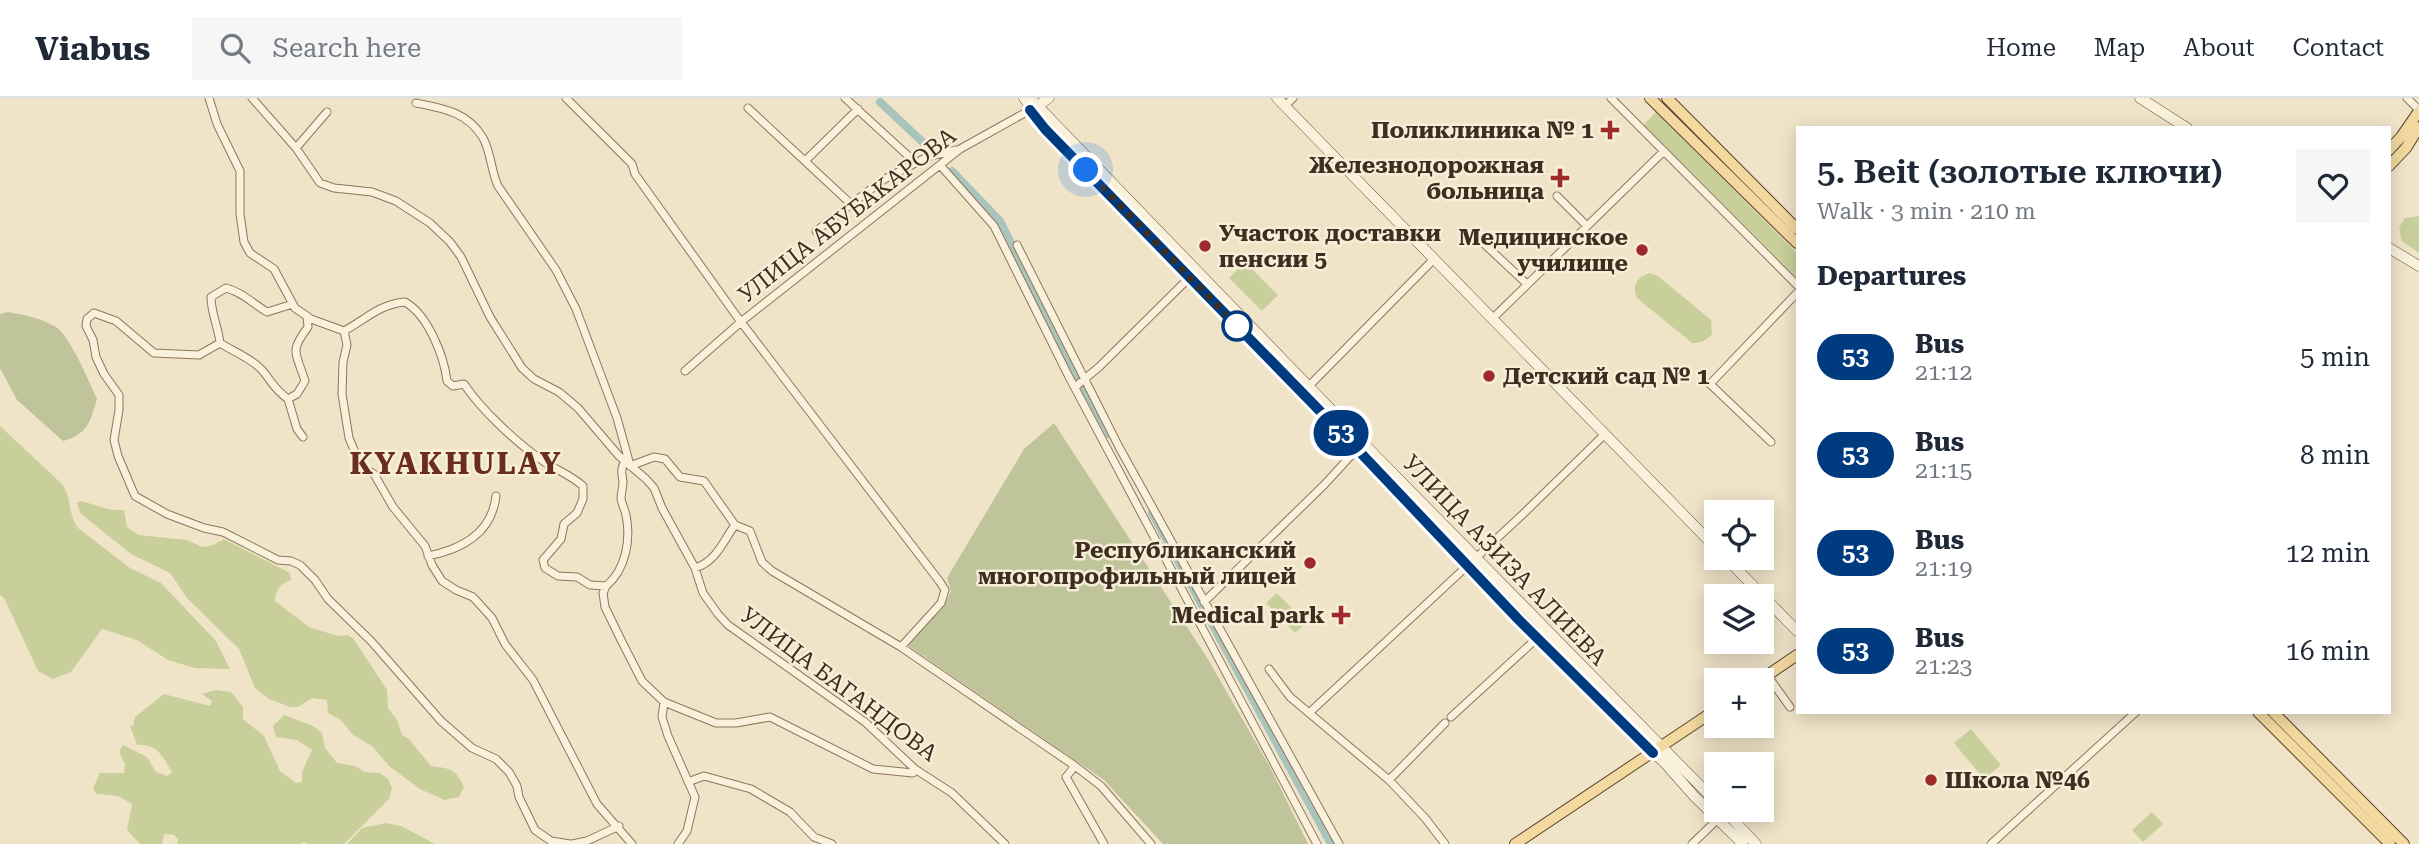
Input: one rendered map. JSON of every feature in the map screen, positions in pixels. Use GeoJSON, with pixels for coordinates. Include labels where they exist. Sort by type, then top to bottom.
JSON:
{"type":"FeatureCollection","features":[{"type":"Feature","properties":{"kind":"main road"},"geometry":{"type":"LineString","coordinates":[[1024,98],[1033,104]]}},
{"type":"Feature","properties":{"kind":"main road","name":"УЛИЦА АБУБАКАРОВА"},"geometry":{"type":"LineString","coordinates":[[1033,104],[1049,98]]}},
{"type":"Feature","properties":{"kind":"main road"},"geometry":{"type":"LineString","coordinates":[[1650,98],[1796,242]]}},
{"type":"Feature","properties":{"kind":"main road"},"geometry":{"type":"LineString","coordinates":[[1667,98],[1796,228]]}},
{"type":"Feature","properties":{"kind":"main road"},"geometry":{"type":"LineString","coordinates":[[2140,98],[2184,126]]}},
{"type":"Feature","properties":{"kind":"main road"},"geometry":{"type":"LineString","coordinates":[[1281,102],[1704,536]]}},
{"type":"Feature","properties":{"kind":"main road","name":"УЛИЦА АЗИЗА АЛИЕВА"},"geometry":{"type":"LineString","coordinates":[[1033,104],[1045,129],[1190,277],[1477,558],[1658,749]]}},
{"type":"Feature","properties":{"kind":"main road","name":"УЛИЦА АЗИЗА АЛИЕВА"},"geometry":{"type":"LineString","coordinates":[[1033,104],[1518,619],[1593,695],[1658,749]]}},
{"type":"Feature","properties":{"kind":"main road"},"geometry":{"type":"LineString","coordinates":[[2391,148],[2419,111]]}},
{"type":"Feature","properties":{"kind":"main road"},"geometry":{"type":"LineString","coordinates":[[2391,164],[2406,148],[2419,127]]}},
{"type":"Feature","properties":{"kind":"main road"},"geometry":{"type":"LineString","coordinates":[[2391,249],[2419,266]]}},
{"type":"Feature","properties":{"kind":"main road"},"geometry":{"type":"LineString","coordinates":[[1738,570],[1796,630]]}},
{"type":"Feature","properties":{"kind":"main road"},"geometry":{"type":"LineString","coordinates":[[1774,671],[1796,656]]}},
{"type":"Feature","properties":{"kind":"main road"},"geometry":{"type":"LineString","coordinates":[[2260,714],[2404,844]]}},
{"type":"Feature","properties":{"kind":"main road"},"geometry":{"type":"LineString","coordinates":[[2275,714],[2364,809],[2390,844]]}},
{"type":"Feature","properties":{"kind":"main road"},"geometry":{"type":"LineString","coordinates":[[1515,844],[1704,718]]}},
{"type":"Feature","properties":{"kind":"main road"},"geometry":{"type":"LineString","coordinates":[[1658,749],[1704,791]]}},
{"type":"Feature","properties":{"kind":"main road"},"geometry":{"type":"LineString","coordinates":[[1658,749],[1704,795]]}},
{"type":"Feature","properties":{"kind":"main road"},"geometry":{"type":"LineString","coordinates":[[1728,822],[1743,844]]}},
{"type":"Feature","properties":{"kind":"main road"},"geometry":{"type":"LineString","coordinates":[[1732,822],[1756,844]]}},
{"type":"Feature","properties":{"kind":"street"},"geometry":{"type":"LineString","coordinates":[[209,98],[217,124],[240,171],[243,242],[250,253],[274,269],[295,308],[307,316],[344,331]]}},
{"type":"Feature","properties":{"kind":"street","name":"УЛИЦА БАГАНДОВА"},"geometry":{"type":"LineString","coordinates":[[252,98],[326,187],[364,190],[384,195],[413,210],[441,232],[461,257],[490,317],[522,368],[578,408],[627,464],[654,488],[695,568],[704,593],[728,625],[866,722],[915,769],[952,793],[1005,844]]}},
{"type":"Feature","properties":{"kind":"street"},"geometry":{"type":"LineString","coordinates":[[566,98],[632,164],[635,174],[742,321],[945,590],[942,603],[901,647]]}},
{"type":"Feature","properties":{"kind":"street"},"geometry":{"type":"LineString","coordinates":[[845,98],[916,163]]}},
{"type":"Feature","properties":{"kind":"street"},"geometry":{"type":"LineString","coordinates":[[1281,102],[1293,98]]}},
{"type":"Feature","properties":{"kind":"street"},"geometry":{"type":"LineString","coordinates":[[1611,98],[1796,284]]}},
{"type":"Feature","properties":{"kind":"street"},"geometry":{"type":"LineString","coordinates":[[2407,98],[2419,111]]}},
{"type":"Feature","properties":{"kind":"street"},"geometry":{"type":"LineString","coordinates":[[416,103],[457,113],[483,138],[498,186],[556,271],[585,329],[618,418],[627,464]]}},
{"type":"Feature","properties":{"kind":"street","name":"УЛИЦА АБУБАКАРОВА"},"geometry":{"type":"LineString","coordinates":[[685,371],[742,321],[960,149],[1033,104]]}},
{"type":"Feature","properties":{"kind":"street"},"geometry":{"type":"LineString","coordinates":[[748,108],[852,205]]}},
{"type":"Feature","properties":{"kind":"street"},"geometry":{"type":"LineString","coordinates":[[805,161],[858,109]]}},
{"type":"Feature","properties":{"kind":"street"},"geometry":{"type":"LineString","coordinates":[[296,148],[327,112]]}},
{"type":"Feature","properties":{"kind":"street"},"geometry":{"type":"LineString","coordinates":[[816,231],[883,180],[927,157],[960,149]]}},
{"type":"Feature","properties":{"kind":"street"},"geometry":{"type":"LineString","coordinates":[[1492,318],[1664,151]]}},
{"type":"Feature","properties":{"kind":"street"},"geometry":{"type":"LineString","coordinates":[[940,165],[994,226],[1075,387],[1317,844]]}},
{"type":"Feature","properties":{"kind":"street"},"geometry":{"type":"LineString","coordinates":[[1557,196],[1587,226]]}},
{"type":"Feature","properties":{"kind":"street"},"geometry":{"type":"LineString","coordinates":[[1480,240],[1528,284]]}},
{"type":"Feature","properties":{"kind":"street"},"geometry":{"type":"LineString","coordinates":[[1017,245],[1204,602],[1339,844]]}},
{"type":"Feature","properties":{"kind":"street"},"geometry":{"type":"LineString","coordinates":[[1305,390],[1434,259]]}},
{"type":"Feature","properties":{"kind":"street"},"geometry":{"type":"LineString","coordinates":[[1075,387],[1190,277]]}},
{"type":"Feature","properties":{"kind":"street"},"geometry":{"type":"LineString","coordinates":[[220,343],[218,325],[211,313],[211,297],[226,288],[240,292],[267,312],[293,304]]}},
{"type":"Feature","properties":{"kind":"street"},"geometry":{"type":"LineString","coordinates":[[1771,442],[1710,384],[1796,294]]}},
{"type":"Feature","properties":{"kind":"street"},"geometry":{"type":"LineString","coordinates":[[344,331],[374,310],[405,302],[414,307],[430,329],[447,381],[453,386],[464,384],[508,432],[545,462],[573,477],[583,486],[583,499],[577,513],[564,524],[561,538],[543,560],[545,568],[558,576],[577,577],[590,585],[606,586]]}},
{"type":"Feature","properties":{"kind":"street"},"geometry":{"type":"LineString","coordinates":[[220,343],[199,355],[154,353],[111,319],[94,313],[87,318],[86,326],[93,340],[96,357],[119,396],[114,440],[135,496],[167,514],[223,532],[278,560],[300,565],[441,721],[472,748],[496,759],[509,772],[535,830],[551,841],[571,844],[587,841],[619,826]]}},
{"type":"Feature","properties":{"kind":"street"},"geometry":{"type":"LineString","coordinates":[[288,399],[297,394],[305,381],[295,349],[298,337],[307,327],[307,316]]}},
{"type":"Feature","properties":{"kind":"street"},"geometry":{"type":"LineString","coordinates":[[344,331],[346,345],[341,380],[349,438],[364,468],[374,474],[393,507],[425,546],[442,580],[473,597],[492,618],[505,644],[533,680],[597,804],[632,844]]}},
{"type":"Feature","properties":{"kind":"street"},"geometry":{"type":"LineString","coordinates":[[220,343],[248,358],[262,371],[273,388],[288,399],[303,437]]}},
{"type":"Feature","properties":{"kind":"street"},"geometry":{"type":"LineString","coordinates":[[1309,713],[1477,558],[1605,434]]}},
{"type":"Feature","properties":{"kind":"street"},"geometry":{"type":"LineString","coordinates":[[1204,602],[1324,485],[1357,449]]}},
{"type":"Feature","properties":{"kind":"street"},"geometry":{"type":"LineString","coordinates":[[915,769],[913,773],[873,769],[770,717],[736,723],[716,723],[664,702],[642,681],[605,607],[603,593],[621,570],[625,558],[627,517],[621,499],[621,466],[654,457],[665,459],[680,477],[704,481],[735,525],[750,531],[762,562],[772,571],[901,647],[1075,766],[1101,786],[1151,844]]}},
{"type":"Feature","properties":{"kind":"street"},"geometry":{"type":"LineString","coordinates":[[428,556],[449,552],[474,537],[491,518],[496,496]]}},
{"type":"Feature","properties":{"kind":"street"},"geometry":{"type":"LineString","coordinates":[[695,568],[702,566],[717,553],[735,525]]}},
{"type":"Feature","properties":{"kind":"street"},"geometry":{"type":"LineString","coordinates":[[1185,596],[1198,590]]}},
{"type":"Feature","properties":{"kind":"street"},"geometry":{"type":"LineString","coordinates":[[1389,780],[1448,720],[1546,629]]}},
{"type":"Feature","properties":{"kind":"street"},"geometry":{"type":"LineString","coordinates":[[1269,669],[1290,697],[1389,780],[1445,844]]}},
{"type":"Feature","properties":{"kind":"street"},"geometry":{"type":"LineString","coordinates":[[1774,690],[1790,707]]}},
{"type":"Feature","properties":{"kind":"street"},"geometry":{"type":"LineString","coordinates":[[664,702],[662,717],[695,797],[687,831],[679,844]]}},
{"type":"Feature","properties":{"kind":"street"},"geometry":{"type":"LineString","coordinates":[[1992,844],[2134,714]]}},
{"type":"Feature","properties":{"kind":"street"},"geometry":{"type":"LineString","coordinates":[[1075,766],[1066,777],[1104,844]]}},
{"type":"Feature","properties":{"kind":"street"},"geometry":{"type":"LineString","coordinates":[[688,782],[704,776],[751,789],[784,808],[814,837],[832,844]]}},
{"type":"Feature","properties":{"kind":"street"},"geometry":{"type":"LineString","coordinates":[[1692,844],[1713,822]]}},
{"type":"Feature","properties":{"kind":"green space"},"geometry":{"type":"Polygon","coordinates":[[[1656,112],[1796,252],[1796,277],[1644,125],[1656,112]]]}},
{"type":"Feature","properties":{"kind":"green space"},"geometry":{"type":"Polygon","coordinates":[[[2419,216],[2419,253],[2402,241],[2399,228],[2405,218],[2419,216]]]}},
{"type":"Feature","properties":{"kind":"green space"},"geometry":{"type":"Polygon","coordinates":[[[1245,262],[1278,295],[1262,311],[1229,278],[1245,262]]]}},
{"type":"Feature","properties":{"kind":"green space"},"geometry":{"type":"Polygon","coordinates":[[[1650,273],[1658,276],[1711,320],[1710,336],[1698,343],[1692,343],[1637,298],[1636,282],[1650,273]]]}},
{"type":"Feature","properties":{"kind":"green space"},"geometry":{"type":"Polygon","coordinates":[[[8,312],[38,319],[56,327],[73,349],[97,399],[90,421],[78,435],[63,441],[17,400],[0,368],[0,314],[8,312]]]}},
{"type":"Feature","properties":{"kind":"green space"},"geometry":{"type":"Polygon","coordinates":[[[1054,423],[1206,656],[1270,767],[1308,844],[1163,844],[1104,780],[910,647],[908,642],[943,608],[951,591],[947,578],[1024,449],[1054,423]]]}},
{"type":"Feature","properties":{"kind":"green space"},"geometry":{"type":"Polygon","coordinates":[[[0,426],[62,484],[78,528],[130,568],[161,583],[216,641],[230,669],[195,668],[168,660],[137,640],[102,629],[71,672],[53,679],[38,671],[4,598],[0,595],[0,426]]]}},
{"type":"Feature","properties":{"kind":"green space"},"geometry":{"type":"Polygon","coordinates":[[[81,501],[112,510],[124,510],[127,527],[139,535],[187,540],[202,547],[224,539],[290,573],[291,580],[279,588],[275,601],[309,627],[353,638],[387,690],[388,708],[397,720],[402,735],[409,739],[431,766],[455,772],[464,787],[459,797],[444,800],[420,789],[389,766],[372,746],[353,735],[341,720],[328,713],[327,700],[312,698],[298,707],[290,707],[269,699],[255,688],[239,649],[187,598],[170,573],[131,554],[80,513],[77,503],[81,501]]]}},
{"type":"Feature","properties":{"kind":"green space"},"geometry":{"type":"Polygon","coordinates":[[[1277,593],[1306,623],[1295,633],[1266,603],[1277,593]]]}},
{"type":"Feature","properties":{"kind":"green space"},"geometry":{"type":"Polygon","coordinates":[[[216,690],[231,692],[243,707],[243,719],[264,736],[280,771],[296,783],[302,782],[302,772],[312,750],[297,740],[276,737],[273,726],[284,715],[313,726],[322,733],[325,748],[337,763],[355,766],[365,772],[380,773],[388,779],[392,788],[389,799],[344,844],[177,844],[178,839],[174,835],[164,834],[162,844],[140,844],[127,830],[132,804],[118,796],[96,794],[93,788],[100,773],[124,773],[125,764],[119,752],[123,745],[147,757],[156,772],[167,776],[172,772],[159,752],[150,746],[137,745],[130,726],[133,726],[135,717],[164,694],[210,706],[212,701],[202,694],[216,690]]]}},
{"type":"Feature","properties":{"kind":"green space"},"geometry":{"type":"Polygon","coordinates":[[[1971,729],[2001,765],[1984,779],[1954,743],[1971,729]]]}},
{"type":"Feature","properties":{"kind":"green space"},"geometry":{"type":"Polygon","coordinates":[[[2152,812],[2163,824],[2143,842],[2132,830],[2152,812]]]}},
{"type":"Feature","properties":{"kind":"green space"},"geometry":{"type":"Polygon","coordinates":[[[386,823],[401,826],[435,844],[347,844],[362,828],[386,823]]]}},
{"type":"Feature","properties":{"kind":"waterway"},"geometry":{"type":"LineString","coordinates":[[880,102],[929,148]]}},
{"type":"Feature","properties":{"kind":"waterway"},"geometry":{"type":"LineString","coordinates":[[952,171],[1000,221],[1109,434]]}},
{"type":"Feature","properties":{"kind":"waterway"},"geometry":{"type":"LineString","coordinates":[[1152,513],[1331,844]]}},
{"type":"Feature","properties":{"kind":"bus line","name":"53"},"geometry":{"type":"LineString","coordinates":[[1030,110],[1045,129],[1357,449],[1518,619],[1653,753]]}},
{"type":"Feature","properties":{"kind":"place","name":"Поликлиника № 1"},"geometry":{"type":"Point","coordinates":[1610,130]}},
{"type":"Feature","properties":{"kind":"place","name":"Железнодорожная больница"},"geometry":{"type":"Point","coordinates":[1560,178]}},
{"type":"Feature","properties":{"kind":"place","name":"Участок доставки пенсии 5"},"geometry":{"type":"Point","coordinates":[1205,246]}},
{"type":"Feature","properties":{"kind":"place","name":"Медицинское училище"},"geometry":{"type":"Point","coordinates":[1642,250]}},
{"type":"Feature","properties":{"kind":"place","name":"Детский сад № 1"},"geometry":{"type":"Point","coordinates":[1489,376]}},
{"type":"Feature","properties":{"kind":"place","name":"Республиканский многопрофильный лицей"},"geometry":{"type":"Point","coordinates":[1310,563]}},
{"type":"Feature","properties":{"kind":"place","name":"Medical park"},"geometry":{"type":"Point","coordinates":[1341,615]}},
{"type":"Feature","properties":{"kind":"place","name":"Школа №46"},"geometry":{"type":"Point","coordinates":[1931,780]}},
{"type":"Feature","properties":{"kind":"district","name":"KYAKHULAY"},"geometry":{"type":"Point","coordinates":[456,464]}},
{"type":"Feature","properties":{"kind":"route"},"geometry":{"type":"LineString","coordinates":[[1086,170],[1241,330],[1237,326]]}}]}
